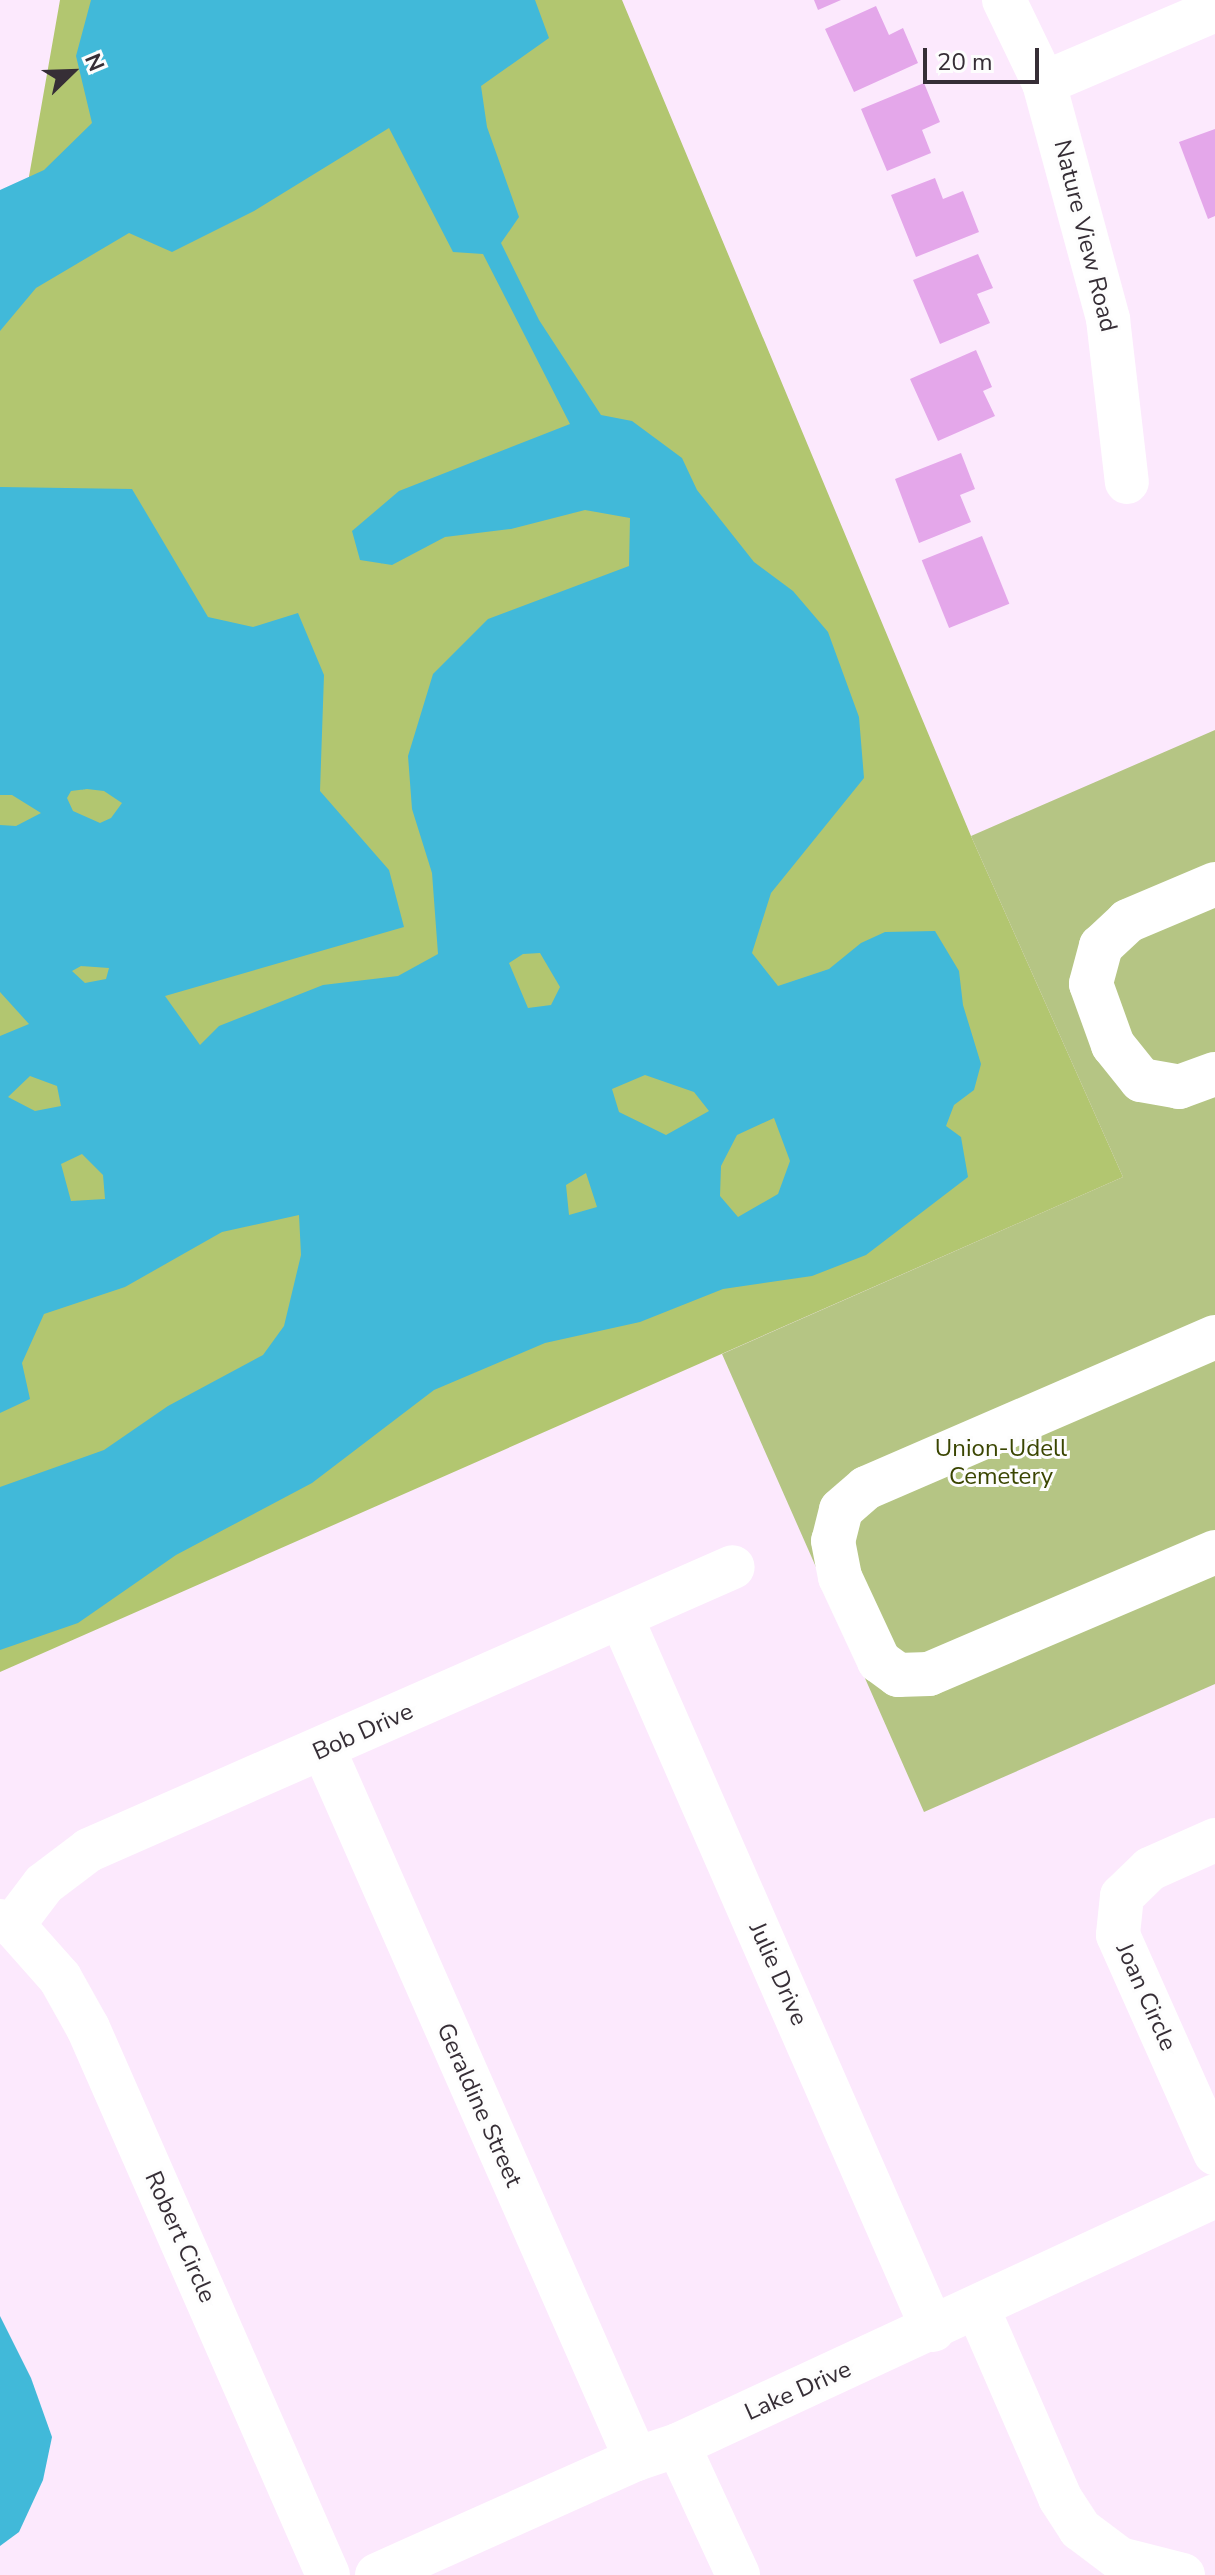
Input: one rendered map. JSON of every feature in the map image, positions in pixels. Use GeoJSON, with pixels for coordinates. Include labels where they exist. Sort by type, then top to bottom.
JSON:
{"type":"FeatureCollection","features":[{"type":"Feature","properties":{"kind":"street","name":"Nature View Road"},"geometry":{"type":"LineString","coordinates":[[1004,0],[1044,83],[1108,319],[1127,482]]}},
{"type":"Feature","properties":{"kind":"street"},"geometry":{"type":"LineString","coordinates":[[1044,83],[1215,10]]}},
{"type":"Feature","properties":{"kind":"street"},"geometry":{"type":"LineString","coordinates":[[1215,884],[1128,921],[1101,946],[1091,984],[1113,1045],[1141,1080],[1179,1087],[1215,1074]]}},
{"type":"Feature","properties":{"kind":"street"},"geometry":{"type":"LineString","coordinates":[[1215,1337],[866,1488],[841,1510],[833,1541],[840,1577],[879,1661],[898,1675],[929,1674],[1215,1552]]}},
{"type":"Feature","properties":{"kind":"street","name":"Bob Drive"},"geometry":{"type":"LineString","coordinates":[[7,1923],[44,1884],[89,1850],[324,1750],[733,1567]]}},
{"type":"Feature","properties":{"kind":"street","name":"Julie Drive"},"geometry":{"type":"LineString","coordinates":[[622,1619],[933,2330]]}},
{"type":"Feature","properties":{"kind":"street","name":"Geraldine Street"},"geometry":{"type":"LineString","coordinates":[[324,1750],[636,2459]]}},
{"type":"Feature","properties":{"kind":"street","name":"Joan Circle"},"geometry":{"type":"LineString","coordinates":[[1215,1840],[1150,1869],[1122,1896],[1118,1935],[1215,2153]]}},
{"type":"Feature","properties":{"kind":"street","name":"Robert Circle"},"geometry":{"type":"LineString","coordinates":[[7,1923],[60,1978],[88,2028],[328,2575]]}},
{"type":"Feature","properties":{"kind":"street","name":"Lake Drive"},"geometry":{"type":"LineString","coordinates":[[377,2575],[636,2459],[678,2445],[933,2330],[1215,2196]]}},
{"type":"Feature","properties":{"kind":"street"},"geometry":{"type":"LineString","coordinates":[[978,2309],[1060,2498],[1080,2529],[1120,2559],[1183,2575]]}},
{"type":"Feature","properties":{"kind":"street"},"geometry":{"type":"LineString","coordinates":[[678,2445],[738,2575]]}},
{"type":"Feature","properties":{"kind":"green space"},"geometry":{"type":"Polygon","coordinates":[[[60,0],[622,0],[971,836],[1123,1177],[0,1672],[0,247],[18,239],[60,0]]]}},
{"type":"Feature","properties":{"kind":"green space","name":"Union-Udell Cemetery"},"geometry":{"type":"Polygon","coordinates":[[[1215,730],[1215,1684],[924,1812],[722,1354],[1123,1177],[971,836],[1215,730]]]}},
{"type":"Feature","properties":{"kind":"water"},"geometry":{"type":"Polygon","coordinates":[[[91,0],[535,0],[549,38],[481,86],[487,127],[519,217],[501,243],[539,320],[601,415],[632,421],[682,458],[697,490],[754,562],[793,591],[828,632],[859,717],[864,778],[771,893],[752,953],[778,986],[829,969],[861,943],[885,932],[935,931],[959,971],[963,1005],[981,1064],[974,1090],[954,1105],[946,1126],[961,1137],[968,1177],[866,1255],[812,1276],[723,1289],[640,1322],[545,1343],[434,1390],[312,1483],[176,1555],[78,1623],[0,1650],[0,1487],[104,1450],[168,1406],[263,1355],[284,1326],[301,1255],[299,1215],[222,1232],[125,1287],[44,1314],[22,1363],[30,1399],[0,1413],[0,1036],[29,1024],[0,992],[0,825],[16,826],[41,813],[12,795],[0,795],[0,487],[132,489],[208,617],[253,627],[298,613],[324,675],[320,791],[389,870],[404,927],[165,996],[200,1045],[219,1026],[323,985],[398,976],[438,954],[432,873],[412,809],[408,756],[433,674],[488,619],[629,566],[630,518],[585,510],[511,529],[445,537],[392,565],[360,560],[352,531],[399,491],[570,424],[483,254],[453,252],[389,128],[254,211],[172,252],[129,233],[36,288],[0,331],[0,190],[44,170],[92,123],[76,56],[91,0]],[[87,789],[71,791],[67,798],[73,811],[100,823],[111,818],[122,803],[104,791],[87,789]],[[540,953],[523,954],[509,963],[528,1008],[551,1005],[560,987],[540,953]],[[81,966],[72,971],[85,983],[106,979],[109,968],[81,966]],[[645,1075],[612,1089],[619,1112],[666,1135],[709,1111],[694,1092],[645,1075]],[[30,1076],[8,1097],[35,1111],[61,1106],[57,1086],[30,1076]],[[774,1118],[737,1135],[721,1166],[720,1196],[738,1217],[778,1194],[790,1161],[774,1118]],[[82,1154],[61,1164],[71,1201],[105,1199],[103,1175],[82,1154]],[[586,1173],[566,1185],[569,1215],[597,1207],[586,1173]]]}},
{"type":"Feature","properties":{"kind":"water"},"geometry":{"type":"Polygon","coordinates":[[[0,2316],[31,2378],[52,2437],[43,2480],[19,2532],[0,2546],[0,2316]]]}},
{"type":"Feature","properties":{"kind":"building"},"geometry":{"type":"Polygon","coordinates":[[[814,0],[841,0],[818,10],[814,0]]]}},
{"type":"Feature","properties":{"kind":"building"},"geometry":{"type":"Polygon","coordinates":[[[876,6],[889,35],[903,28],[918,63],[854,92],[825,29],[876,6]]]}},
{"type":"Feature","properties":{"kind":"building"},"geometry":{"type":"Polygon","coordinates":[[[924,83],[940,122],[922,130],[931,153],[887,171],[861,109],[924,83]]]}},
{"type":"Feature","properties":{"kind":"building"},"geometry":{"type":"Polygon","coordinates":[[[1215,129],[1215,216],[1208,219],[1179,142],[1215,129]]]}},
{"type":"Feature","properties":{"kind":"building"},"geometry":{"type":"Polygon","coordinates":[[[935,178],[943,199],[963,191],[979,232],[916,257],[891,195],[935,178]]]}},
{"type":"Feature","properties":{"kind":"building"},"geometry":{"type":"Polygon","coordinates":[[[978,254],[993,288],[977,294],[990,323],[940,344],[913,280],[978,254]]]}},
{"type":"Feature","properties":{"kind":"building"},"geometry":{"type":"Polygon","coordinates":[[[976,350],[992,387],[983,391],[995,416],[938,441],[910,379],[976,350]]]}},
{"type":"Feature","properties":{"kind":"building"},"geometry":{"type":"Polygon","coordinates":[[[961,453],[975,489],[960,495],[971,522],[919,543],[895,479],[961,453]]]}},
{"type":"Feature","properties":{"kind":"building"},"geometry":{"type":"Polygon","coordinates":[[[982,536],[1009,604],[949,628],[922,560],[982,536]]]}}]}
